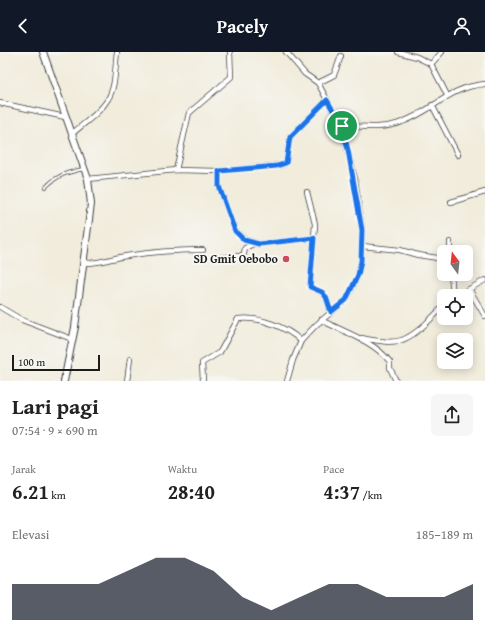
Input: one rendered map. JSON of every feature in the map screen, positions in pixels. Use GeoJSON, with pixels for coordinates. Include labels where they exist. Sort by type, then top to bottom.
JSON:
{"type":"FeatureCollection","features":[{"type":"Feature","properties":{"kind":"street"},"geometry":{"type":"LineString","coordinates":[[43,52],[88,179],[91,204],[84,263],[64,381]]}},
{"type":"Feature","properties":{"kind":"street"},"geometry":{"type":"LineString","coordinates":[[72,134],[103,106],[109,98],[114,79],[117,52]]}},
{"type":"Feature","properties":{"kind":"street"},"geometry":{"type":"LineString","coordinates":[[176,170],[189,113],[231,77],[230,52]]}},
{"type":"Feature","properties":{"kind":"street"},"geometry":{"type":"LineString","coordinates":[[286,52],[300,69],[318,84],[342,126],[355,179],[362,230],[362,246],[358,275],[351,290],[346,300],[321,320],[301,341],[293,360],[288,381]]}},
{"type":"Feature","properties":{"kind":"street"},"geometry":{"type":"LineString","coordinates":[[398,52],[417,57],[431,64],[447,95]]}},
{"type":"Feature","properties":{"kind":"street"},"geometry":{"type":"LineString","coordinates":[[431,64],[442,52]]}},
{"type":"Feature","properties":{"kind":"street"},"geometry":{"type":"LineString","coordinates":[[318,84],[334,75],[341,56]]}},
{"type":"Feature","properties":{"kind":"street"},"geometry":{"type":"LineString","coordinates":[[342,126],[382,127],[403,122],[447,95],[466,87],[485,84]]}},
{"type":"Feature","properties":{"kind":"street"},"geometry":{"type":"LineString","coordinates":[[88,179],[176,170],[219,171],[277,166],[286,163],[290,137],[327,100]]}},
{"type":"Feature","properties":{"kind":"street"},"geometry":{"type":"LineString","coordinates":[[0,103],[65,117]]}},
{"type":"Feature","properties":{"kind":"street"},"geometry":{"type":"LineString","coordinates":[[432,105],[458,155]]}},
{"type":"Feature","properties":{"kind":"street"},"geometry":{"type":"LineString","coordinates":[[219,171],[219,186],[235,231],[244,240],[253,244]]}},
{"type":"Feature","properties":{"kind":"street"},"geometry":{"type":"LineString","coordinates":[[307,192],[315,224],[310,287],[322,292],[326,297],[331,312]]}},
{"type":"Feature","properties":{"kind":"street"},"geometry":{"type":"LineString","coordinates":[[451,202],[485,192]]}},
{"type":"Feature","properties":{"kind":"street"},"geometry":{"type":"LineString","coordinates":[[218,258],[240,256],[244,254],[245,248],[253,244],[314,238]]}},
{"type":"Feature","properties":{"kind":"street"},"geometry":{"type":"LineString","coordinates":[[362,246],[400,250],[437,258]]}},
{"type":"Feature","properties":{"kind":"street"},"geometry":{"type":"LineString","coordinates":[[84,263],[100,263],[124,256],[184,250],[203,250]]}},
{"type":"Feature","properties":{"kind":"street"},"geometry":{"type":"LineString","coordinates":[[470,289],[485,280]]}},
{"type":"Feature","properties":{"kind":"street"},"geometry":{"type":"LineString","coordinates":[[473,294],[485,316]]}},
{"type":"Feature","properties":{"kind":"street"},"geometry":{"type":"LineString","coordinates":[[0,307],[22,320],[72,339]]}},
{"type":"Feature","properties":{"kind":"street"},"geometry":{"type":"LineString","coordinates":[[359,338],[387,341],[402,340],[416,331],[437,312]]}},
{"type":"Feature","properties":{"kind":"street"},"geometry":{"type":"LineString","coordinates":[[203,381],[202,363],[220,352],[238,320],[258,320],[267,323],[294,334],[301,341]]}},
{"type":"Feature","properties":{"kind":"street"},"geometry":{"type":"LineString","coordinates":[[321,320],[359,338],[386,357],[390,362],[390,368],[396,381]]}},
{"type":"Feature","properties":{"kind":"street"},"geometry":{"type":"LineString","coordinates":[[127,381],[130,359]]}},
{"type":"Feature","properties":{"kind":"lane"},"geometry":{"type":"LineString","coordinates":[[46,187],[52,180],[61,175],[84,169]]}},
{"type":"Feature","properties":{"kind":"place","name":"SD Gmit Oebobo"},"geometry":{"type":"Point","coordinates":[286,259]}},
{"type":"Feature","properties":{"kind":"route"},"geometry":{"type":"LineString","coordinates":[[327,100],[342,126],[355,179],[362,230],[362,246],[358,275],[351,290],[346,300],[331,312],[326,297],[322,292],[310,287],[314,238],[259,244],[253,244],[244,240],[235,231],[218,182],[219,171],[277,166],[286,163],[288,158],[290,137],[327,100]]}}]}
